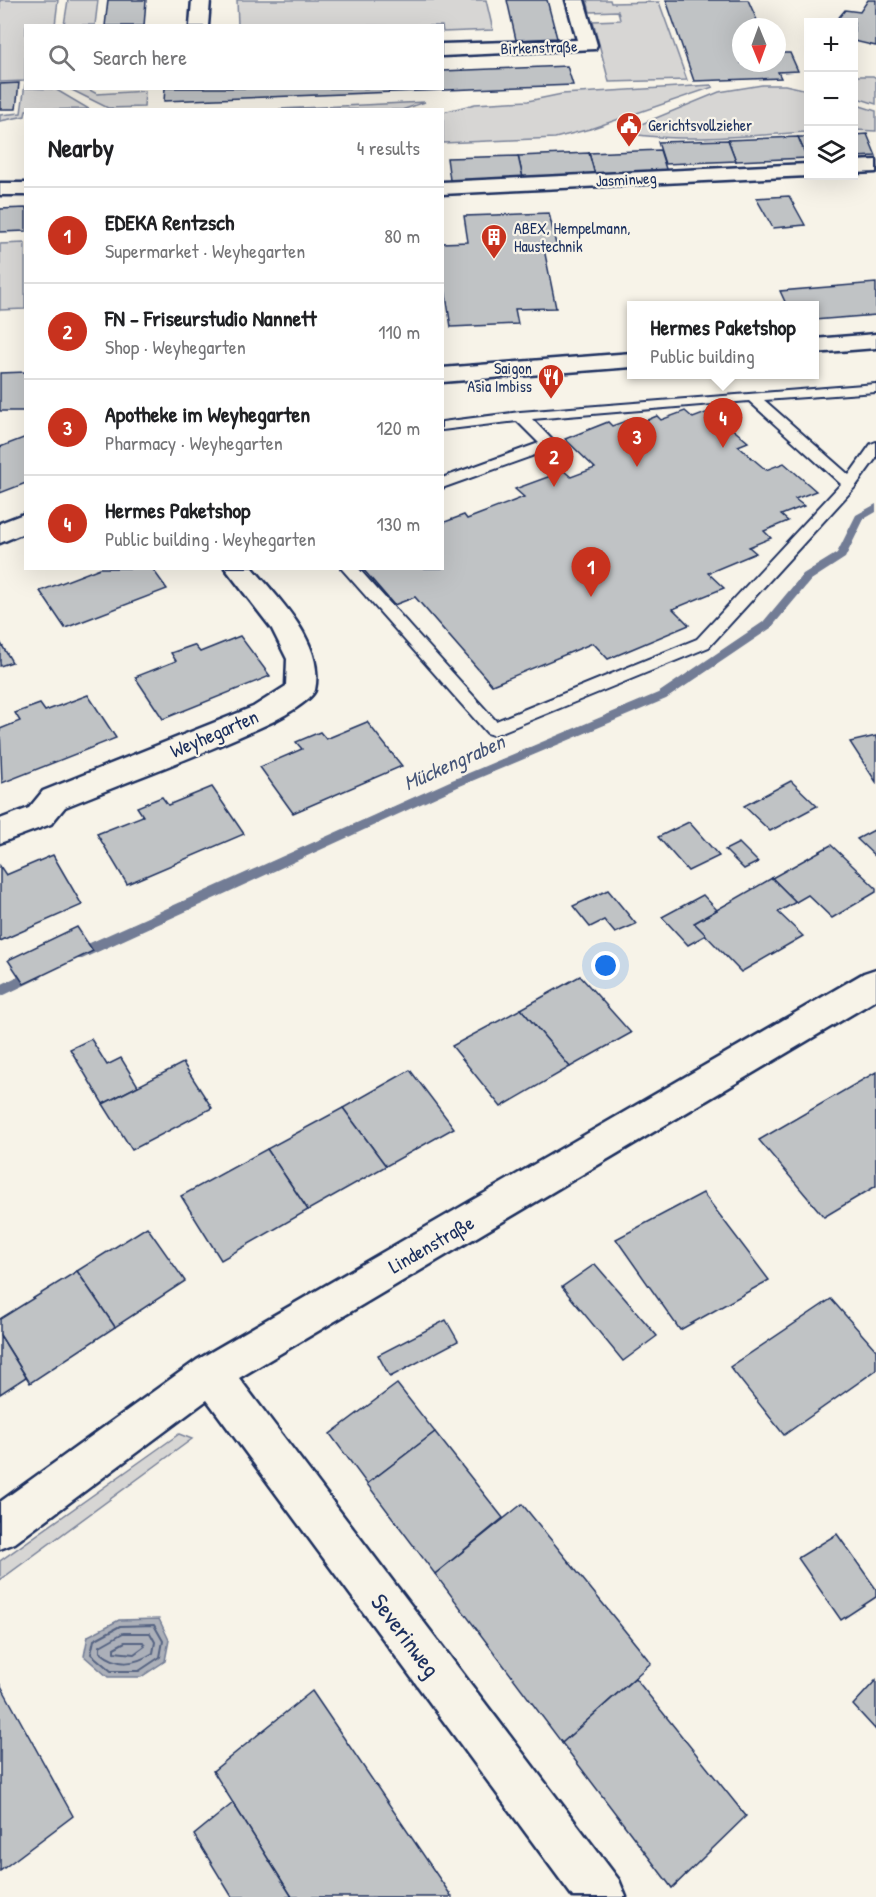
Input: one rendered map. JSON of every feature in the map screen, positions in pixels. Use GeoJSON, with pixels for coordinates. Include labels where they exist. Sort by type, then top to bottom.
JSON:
{"type":"FeatureCollection","features":[{"type":"Feature","properties":{"kind":"street"},"geometry":{"type":"LineString","coordinates":[[199,24],[201,0]]}},
{"type":"Feature","properties":{"kind":"street","name":"Birkenstraße"},"geometry":{"type":"LineString","coordinates":[[444,50],[588,45],[575,0]]}},
{"type":"Feature","properties":{"kind":"street"},"geometry":{"type":"LineString","coordinates":[[858,167],[876,166]]}},
{"type":"Feature","properties":{"kind":"street","name":"Jasminweg"},"geometry":{"type":"LineString","coordinates":[[444,188],[804,170]]}},
{"type":"Feature","properties":{"kind":"street"},"geometry":{"type":"LineString","coordinates":[[0,189],[24,189]]}},
{"type":"Feature","properties":{"kind":"street"},"geometry":{"type":"LineString","coordinates":[[819,346],[876,341]]}},
{"type":"Feature","properties":{"kind":"street"},"geometry":{"type":"LineString","coordinates":[[444,375],[627,360]]}},
{"type":"Feature","properties":{"kind":"street"},"geometry":{"type":"LineString","coordinates":[[0,534],[24,522]]}},
{"type":"Feature","properties":{"kind":"street","name":"Weyhegarten"},"geometry":{"type":"LineString","coordinates":[[0,831],[40,816],[54,799],[263,714],[300,691],[301,659],[284,625],[240,570]]}},
{"type":"Feature","properties":{"kind":"street","name":"Lindenstraße"},"geometry":{"type":"LineString","coordinates":[[0,1528],[211,1374],[876,983]]}},
{"type":"Feature","properties":{"kind":"street","name":"Severinweg"},"geometry":{"type":"LineString","coordinates":[[211,1374],[602,1897]]}},
{"type":"Feature","properties":{"kind":"lane"},"geometry":{"type":"LineString","coordinates":[[444,426],[520,416],[876,388]]}},
{"type":"Feature","properties":{"kind":"lane"},"geometry":{"type":"LineString","coordinates":[[752,396],[850,484]]}},
{"type":"Feature","properties":{"kind":"lane"},"geometry":{"type":"LineString","coordinates":[[444,482],[549,445],[520,416]]}},
{"type":"Feature","properties":{"kind":"lane"},"geometry":{"type":"LineString","coordinates":[[351,570],[493,729],[703,643],[850,484],[876,447]]}},
{"type":"Feature","properties":{"kind":"shaded area"},"geometry":{"type":"Polygon","coordinates":[[[0,0],[58,0],[55,24],[24,24],[24,81],[0,82],[0,0]]]}},
{"type":"Feature","properties":{"kind":"shaded area"},"geometry":{"type":"Polygon","coordinates":[[[68,0],[98,0],[95,24],[64,24],[68,0]]]}},
{"type":"Feature","properties":{"kind":"shaded area"},"geometry":{"type":"Polygon","coordinates":[[[237,0],[486,0],[493,30],[444,32],[444,24],[238,24],[237,0]]]}},
{"type":"Feature","properties":{"kind":"shaded area"},"geometry":{"type":"Polygon","coordinates":[[[587,0],[610,0],[611,3],[659,2],[687,80],[609,82],[593,21],[620,20],[618,11],[590,12],[587,0]]]}},
{"type":"Feature","properties":{"kind":"shaded area"},"geometry":{"type":"Polygon","coordinates":[[[858,76],[876,78],[876,104],[858,98],[858,76]]]}},
{"type":"Feature","properties":{"kind":"shaded area"},"geometry":{"type":"Polygon","coordinates":[[[711,85],[713,87],[590,129],[555,138],[444,143],[444,112],[475,104],[528,101],[562,94],[711,85]]]}},
{"type":"Feature","properties":{"kind":"shaded area"},"geometry":{"type":"Polygon","coordinates":[[[762,85],[785,85],[804,89],[804,132],[690,138],[643,136],[622,132],[719,92],[762,85]]]}},
{"type":"Feature","properties":{"kind":"shaded area"},"geometry":{"type":"Polygon","coordinates":[[[24,90],[57,90],[87,108],[24,108],[24,116],[0,121],[0,115],[21,113],[24,90]]]}},
{"type":"Feature","properties":{"kind":"shaded area"},"geometry":{"type":"Polygon","coordinates":[[[72,90],[90,90],[97,94],[145,91],[144,107],[108,108],[72,90]]]}},
{"type":"Feature","properties":{"kind":"shaded area"},"geometry":{"type":"Polygon","coordinates":[[[425,102],[408,108],[300,108],[425,102]]]}},
{"type":"Feature","properties":{"kind":"shaded area"},"geometry":{"type":"Polygon","coordinates":[[[858,105],[876,111],[876,131],[858,130],[858,105]]]}},
{"type":"Feature","properties":{"kind":"shaded area"},"geometry":{"type":"Polygon","coordinates":[[[24,243],[24,309],[0,310],[0,244],[24,243]]]}},
{"type":"Feature","properties":{"kind":"shaded area"},"geometry":{"type":"Polygon","coordinates":[[[179,1434],[192,1439],[0,1580],[0,1561],[179,1434]]]}},
{"type":"Feature","properties":{"kind":"water"},"geometry":{"type":"Polygon","coordinates":[[[159,1619],[169,1640],[165,1661],[141,1677],[108,1677],[84,1656],[88,1636],[119,1620],[159,1619]]]}},
{"type":"Feature","properties":{"kind":"building"},"geometry":{"type":"Polygon","coordinates":[[[108,0],[146,0],[144,24],[105,24],[108,0]]]}},
{"type":"Feature","properties":{"kind":"building"},"geometry":{"type":"Polygon","coordinates":[[[507,0],[547,0],[557,38],[516,40],[507,0]]]}},
{"type":"Feature","properties":{"kind":"building"},"geometry":{"type":"Polygon","coordinates":[[[666,0],[748,0],[756,18],[732,18],[732,72],[778,72],[781,78],[694,81],[666,0]]]}},
{"type":"Feature","properties":{"kind":"building"},"geometry":{"type":"Polygon","coordinates":[[[868,0],[876,0],[876,46],[858,42],[858,18],[838,18],[845,10],[860,12],[868,0]]]}},
{"type":"Feature","properties":{"kind":"building"},"geometry":{"type":"Polygon","coordinates":[[[786,53],[790,53],[798,71],[786,72],[786,53]]]}},
{"type":"Feature","properties":{"kind":"building"},"geometry":{"type":"Polygon","coordinates":[[[567,66],[573,85],[164,101],[165,90],[444,90],[444,71],[567,66]]]}},
{"type":"Feature","properties":{"kind":"building"},"geometry":{"type":"Polygon","coordinates":[[[19,83],[16,109],[0,109],[0,84],[19,83]]]}},
{"type":"Feature","properties":{"kind":"building"},"geometry":{"type":"Polygon","coordinates":[[[867,134],[876,156],[858,157],[858,135],[867,134]]]}},
{"type":"Feature","properties":{"kind":"building"},"geometry":{"type":"Polygon","coordinates":[[[798,137],[804,137],[804,151],[798,137]]]}},
{"type":"Feature","properties":{"kind":"building"},"geometry":{"type":"Polygon","coordinates":[[[798,137],[804,151],[804,158],[736,161],[728,140],[798,137]]]}},
{"type":"Feature","properties":{"kind":"building"},"geometry":{"type":"Polygon","coordinates":[[[728,140],[736,161],[665,164],[658,142],[728,140]]]}},
{"type":"Feature","properties":{"kind":"building"},"geometry":{"type":"Polygon","coordinates":[[[660,150],[667,172],[595,175],[589,153],[660,150]]]}},
{"type":"Feature","properties":{"kind":"building"},"geometry":{"type":"Polygon","coordinates":[[[589,153],[595,175],[523,178],[518,156],[589,153]]]}},
{"type":"Feature","properties":{"kind":"building"},"geometry":{"type":"Polygon","coordinates":[[[518,156],[523,178],[450,180],[447,158],[518,156]]]}},
{"type":"Feature","properties":{"kind":"building"},"geometry":{"type":"Polygon","coordinates":[[[789,196],[805,225],[773,228],[756,198],[789,196]]]}},
{"type":"Feature","properties":{"kind":"building"},"geometry":{"type":"Polygon","coordinates":[[[24,208],[24,231],[0,232],[0,209],[24,208]]]}},
{"type":"Feature","properties":{"kind":"building","name":"ABEX, Hempelmann, Haustechnik"},"geometry":{"type":"Polygon","coordinates":[[[549,213],[557,249],[544,249],[556,308],[515,309],[518,324],[451,327],[444,283],[444,243],[468,242],[464,216],[549,213]]]}},
{"type":"Feature","properties":{"kind":"building"},"geometry":{"type":"Polygon","coordinates":[[[876,283],[876,315],[819,320],[819,301],[785,301],[780,291],[876,283]]]}},
{"type":"Feature","properties":{"kind":"building"},"geometry":{"type":"Polygon","coordinates":[[[24,372],[24,411],[0,411],[0,373],[24,372]]]}},
{"type":"Feature","properties":{"kind":"building"},"geometry":{"type":"Polygon","coordinates":[[[685,411],[693,418],[711,411],[748,442],[738,446],[766,470],[784,463],[816,491],[795,499],[804,506],[781,515],[788,521],[764,531],[771,538],[749,547],[756,553],[708,573],[724,588],[673,609],[689,625],[608,659],[593,643],[492,685],[415,597],[394,605],[364,570],[444,570],[444,522],[464,515],[467,519],[524,497],[515,489],[564,471],[571,477],[595,468],[565,439],[608,422],[612,426],[634,418],[640,423],[657,416],[661,420],[685,411]]]}},
{"type":"Feature","properties":{"kind":"building"},"geometry":{"type":"Polygon","coordinates":[[[24,438],[24,484],[0,493],[0,447],[24,438]]]}},
{"type":"Feature","properties":{"kind":"building"},"geometry":{"type":"Polygon","coordinates":[[[95,570],[153,570],[167,589],[65,628],[40,591],[95,570]]]}},
{"type":"Feature","properties":{"kind":"building"},"geometry":{"type":"Polygon","coordinates":[[[240,636],[270,676],[163,719],[135,677],[176,661],[171,653],[194,645],[200,652],[240,636]]]}},
{"type":"Feature","properties":{"kind":"building"},"geometry":{"type":"Polygon","coordinates":[[[0,642],[12,662],[0,666],[0,642]]]}},
{"type":"Feature","properties":{"kind":"building"},"geometry":{"type":"Polygon","coordinates":[[[88,695],[116,738],[2,783],[0,729],[20,721],[15,713],[40,704],[45,711],[88,695]]]}},
{"type":"Feature","properties":{"kind":"building"},"geometry":{"type":"Polygon","coordinates":[[[367,722],[402,766],[293,813],[260,767],[302,749],[296,742],[320,732],[326,739],[367,722]]]}},
{"type":"Feature","properties":{"kind":"building"},"geometry":{"type":"Polygon","coordinates":[[[876,736],[876,782],[850,742],[876,736]]]}},
{"type":"Feature","properties":{"kind":"building"},"geometry":{"type":"Polygon","coordinates":[[[791,781],[817,806],[770,831],[744,806],[791,781]]]}},
{"type":"Feature","properties":{"kind":"building"},"geometry":{"type":"Polygon","coordinates":[[[212,787],[244,834],[127,884],[97,834],[143,816],[137,807],[162,797],[168,805],[212,787]]]}},
{"type":"Feature","properties":{"kind":"building"},"geometry":{"type":"Polygon","coordinates":[[[689,822],[719,856],[688,871],[658,837],[689,822]]]}},
{"type":"Feature","properties":{"kind":"building"},"geometry":{"type":"Polygon","coordinates":[[[876,829],[876,857],[857,839],[876,829]]]}},
{"type":"Feature","properties":{"kind":"building"},"geometry":{"type":"Polygon","coordinates":[[[739,843],[758,862],[744,869],[725,850],[739,843]]]}},
{"type":"Feature","properties":{"kind":"building"},"geometry":{"type":"Polygon","coordinates":[[[831,845],[876,888],[876,892],[832,918],[808,895],[796,902],[772,878],[831,845]]]}},
{"type":"Feature","properties":{"kind":"building"},"geometry":{"type":"Polygon","coordinates":[[[53,855],[82,905],[0,941],[0,866],[6,875],[53,855]]]}},
{"type":"Feature","properties":{"kind":"building"},"geometry":{"type":"Polygon","coordinates":[[[772,878],[796,902],[778,912],[803,936],[741,972],[694,923],[772,878]]]}},
{"type":"Feature","properties":{"kind":"building"},"geometry":{"type":"Polygon","coordinates":[[[608,890],[636,924],[615,933],[604,920],[590,927],[573,906],[608,890]]]}},
{"type":"Feature","properties":{"kind":"building"},"geometry":{"type":"Polygon","coordinates":[[[703,895],[717,910],[694,923],[706,935],[688,945],[662,917],[703,895]]]}},
{"type":"Feature","properties":{"kind":"building"},"geometry":{"type":"Polygon","coordinates":[[[77,927],[93,951],[24,984],[8,960],[77,927]]]}},
{"type":"Feature","properties":{"kind":"building"},"geometry":{"type":"Polygon","coordinates":[[[580,976],[631,1033],[570,1067],[521,1009],[580,976]]]}},
{"type":"Feature","properties":{"kind":"building"},"geometry":{"type":"Polygon","coordinates":[[[521,1009],[570,1067],[501,1107],[452,1046],[521,1009]]]}},
{"type":"Feature","properties":{"kind":"building"},"geometry":{"type":"Polygon","coordinates":[[[91,1039],[107,1065],[121,1058],[138,1086],[103,1104],[70,1049],[91,1039]]]}},
{"type":"Feature","properties":{"kind":"building"},"geometry":{"type":"Polygon","coordinates":[[[183,1063],[212,1108],[132,1150],[103,1104],[183,1063]]]}},
{"type":"Feature","properties":{"kind":"building"},"geometry":{"type":"Polygon","coordinates":[[[410,1070],[454,1128],[386,1166],[343,1108],[410,1070]]]}},
{"type":"Feature","properties":{"kind":"building"},"geometry":{"type":"Polygon","coordinates":[[[876,1072],[876,1186],[824,1217],[759,1140],[876,1072]]]}},
{"type":"Feature","properties":{"kind":"building"},"geometry":{"type":"Polygon","coordinates":[[[343,1108],[386,1166],[308,1210],[267,1149],[343,1108]]]}},
{"type":"Feature","properties":{"kind":"building"},"geometry":{"type":"Polygon","coordinates":[[[267,1149],[308,1210],[221,1260],[181,1196],[267,1149]]]}},
{"type":"Feature","properties":{"kind":"building"},"geometry":{"type":"Polygon","coordinates":[[[703,1193],[769,1280],[680,1330],[616,1239],[703,1193]]]}},
{"type":"Feature","properties":{"kind":"building"},"geometry":{"type":"Polygon","coordinates":[[[147,1227],[185,1281],[115,1327],[77,1271],[147,1227]]]}},
{"type":"Feature","properties":{"kind":"building"},"geometry":{"type":"Polygon","coordinates":[[[595,1264],[657,1336],[623,1361],[562,1287],[595,1264]]]}},
{"type":"Feature","properties":{"kind":"building"},"geometry":{"type":"Polygon","coordinates":[[[77,1271],[115,1327],[30,1383],[0,1335],[0,1319],[77,1271]]]}},
{"type":"Feature","properties":{"kind":"building"},"geometry":{"type":"Polygon","coordinates":[[[831,1299],[876,1350],[876,1370],[784,1435],[730,1367],[831,1299]]]}},
{"type":"Feature","properties":{"kind":"building"},"geometry":{"type":"Polygon","coordinates":[[[446,1320],[458,1341],[390,1377],[378,1355],[446,1320]]]}},
{"type":"Feature","properties":{"kind":"building"},"geometry":{"type":"Polygon","coordinates":[[[0,1335],[26,1377],[0,1394],[0,1335]]]}},
{"type":"Feature","properties":{"kind":"building"},"geometry":{"type":"Polygon","coordinates":[[[397,1384],[435,1432],[367,1484],[330,1434],[397,1384]]]}},
{"type":"Feature","properties":{"kind":"building"},"geometry":{"type":"Polygon","coordinates":[[[435,1432],[503,1518],[435,1574],[367,1484],[435,1432]]]}},
{"type":"Feature","properties":{"kind":"building"},"geometry":{"type":"Polygon","coordinates":[[[522,1504],[651,1663],[562,1743],[435,1574],[522,1504]]]}},
{"type":"Feature","properties":{"kind":"building"},"geometry":{"type":"Polygon","coordinates":[[[837,1534],[876,1589],[876,1597],[841,1620],[798,1558],[837,1534]]]}},
{"type":"Feature","properties":{"kind":"building"},"geometry":{"type":"Polygon","coordinates":[[[635,1678],[746,1816],[672,1888],[562,1743],[635,1678]]]}},
{"type":"Feature","properties":{"kind":"building"},"geometry":{"type":"Polygon","coordinates":[[[876,1680],[876,1730],[853,1705],[876,1680]]]}},
{"type":"Feature","properties":{"kind":"building"},"geometry":{"type":"Polygon","coordinates":[[[0,1684],[73,1816],[0,1871],[0,1684]]]}},
{"type":"Feature","properties":{"kind":"building"},"geometry":{"type":"Polygon","coordinates":[[[312,1691],[452,1897],[292,1897],[213,1771],[312,1691]]]}},
{"type":"Feature","properties":{"kind":"building"},"geometry":{"type":"Polygon","coordinates":[[[233,1803],[292,1897],[232,1897],[194,1835],[233,1803]]]}},
{"type":"Feature","properties":{"kind":"waterway","name":"Mückengraben"},"geometry":{"type":"LineString","coordinates":[[77,955],[456,783],[662,696],[767,625],[807,577],[841,555],[860,517],[876,507]]}},
{"type":"Feature","properties":{"kind":"waterway","name":"Mückengraben"},"geometry":{"type":"LineString","coordinates":[[0,991],[37,973]]}},
{"type":"Feature","properties":{"kind":"place","name":"Gerichtsvollzieher"},"geometry":{"type":"Point","coordinates":[629,148]}},
{"type":"Feature","properties":{"kind":"place","name":"ABEX, Hempelmann, Haustechnik"},"geometry":{"type":"Point","coordinates":[494,260]}},
{"type":"Feature","properties":{"kind":"place","name":"Saigon Asia Imbiss"},"geometry":{"type":"Point","coordinates":[551,400]}},
{"type":"Feature","properties":{"kind":"place","name":"Hermes Paketshop"},"geometry":{"type":"Point","coordinates":[723,448]}},
{"type":"Feature","properties":{"kind":"place","name":"Apotheke im Weyhegarten"},"geometry":{"type":"Point","coordinates":[637,467]}},
{"type":"Feature","properties":{"kind":"place","name":"FN - Friseurstudio Nannett"},"geometry":{"type":"Point","coordinates":[554,487]}},
{"type":"Feature","properties":{"kind":"place","name":"EDEKA Rentzsch"},"geometry":{"type":"Point","coordinates":[591,597]}}]}
